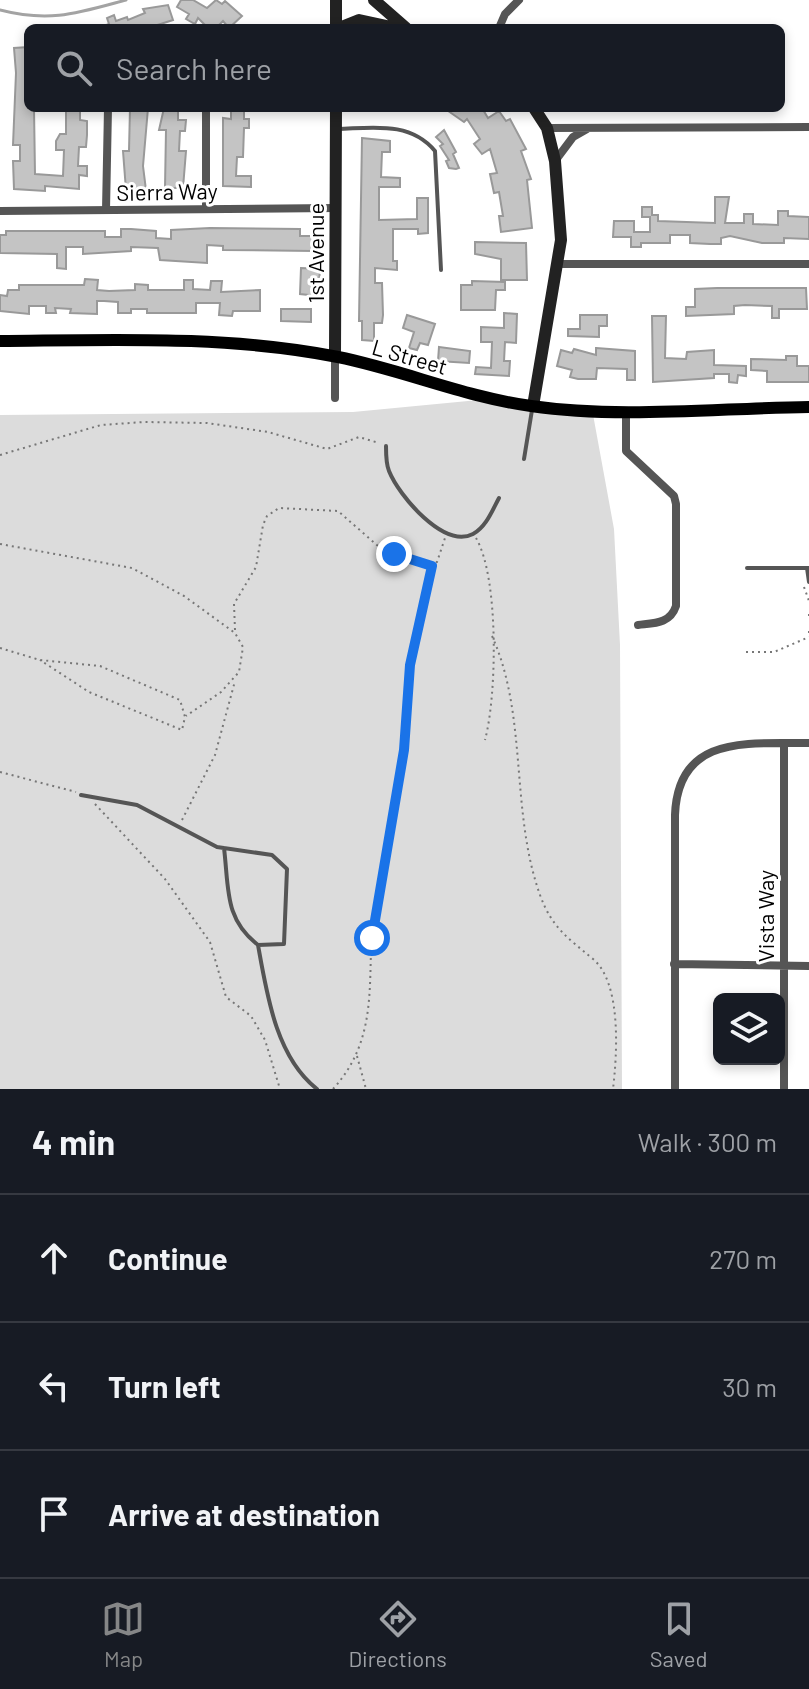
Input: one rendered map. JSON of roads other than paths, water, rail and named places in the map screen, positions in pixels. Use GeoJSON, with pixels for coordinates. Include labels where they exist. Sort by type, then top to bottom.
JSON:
{"type":"FeatureCollection","features":[{"type":"Feature","properties":{"kind":"main road","name":"L Street"},"geometry":{"type":"LineString","coordinates":[[0,341],[185,339],[335,356],[485,398],[533,406],[626,410],[809,407]]}},
{"type":"Feature","properties":{"kind":"street"},"geometry":{"type":"LineString","coordinates":[[336,0],[338,24]]}},
{"type":"Feature","properties":{"kind":"street"},"geometry":{"type":"LineString","coordinates":[[374,0],[401,24]]}},
{"type":"Feature","properties":{"kind":"street"},"geometry":{"type":"LineString","coordinates":[[501,24],[505,14],[519,0]]}},
{"type":"Feature","properties":{"kind":"street"},"geometry":{"type":"LineString","coordinates":[[348,24],[359,20],[378,24]]}},
{"type":"Feature","properties":{"kind":"street"},"geometry":{"type":"LineString","coordinates":[[106,210],[108,112]]}},
{"type":"Feature","properties":{"kind":"street"},"geometry":{"type":"LineString","coordinates":[[206,112],[206,209]]}},
{"type":"Feature","properties":{"kind":"street","name":"1st Avenue"},"geometry":{"type":"LineString","coordinates":[[335,398],[336,112]]}},
{"type":"Feature","properties":{"kind":"street"},"geometry":{"type":"LineString","coordinates":[[533,406],[538,362],[560,264],[561,202],[547,128],[537,112]]}},
{"type":"Feature","properties":{"kind":"street"},"geometry":{"type":"LineString","coordinates":[[555,161],[573,137],[591,127]]}},
{"type":"Feature","properties":{"kind":"street"},"geometry":{"type":"LineString","coordinates":[[547,128],[809,127]]}},
{"type":"Feature","properties":{"kind":"street","name":"Sierra Way"},"geometry":{"type":"LineString","coordinates":[[0,211],[335,208]]}},
{"type":"Feature","properties":{"kind":"street"},"geometry":{"type":"LineString","coordinates":[[560,264],[809,264]]}},
{"type":"Feature","properties":{"kind":"street"},"geometry":{"type":"LineString","coordinates":[[626,410],[626,451],[674,496],[676,504],[676,606],[664,622],[638,625]]}},
{"type":"Feature","properties":{"kind":"street"},"geometry":{"type":"LineString","coordinates":[[675,1089],[675,815],[680,785],[702,757],[729,745],[809,743]]}},
{"type":"Feature","properties":{"kind":"street","name":"Vista Way"},"geometry":{"type":"LineString","coordinates":[[784,744],[784,1089]]}},
{"type":"Feature","properties":{"kind":"street"},"geometry":{"type":"LineString","coordinates":[[674,964],[809,966]]}},
{"type":"Feature","properties":{"kind":"lane"},"geometry":{"type":"LineString","coordinates":[[335,129],[402,129],[422,137],[435,151],[441,270]]}},
{"type":"Feature","properties":{"kind":"lane"},"geometry":{"type":"LineString","coordinates":[[524,459],[533,406]]}},
{"type":"Feature","properties":{"kind":"lane"},"geometry":{"type":"LineString","coordinates":[[386,446],[389,472],[395,481],[431,523],[450,537],[473,534],[483,526],[499,498]]}},
{"type":"Feature","properties":{"kind":"lane"},"geometry":{"type":"LineString","coordinates":[[747,568],[808,568],[809,582]]}},
{"type":"Feature","properties":{"kind":"lane"},"geometry":{"type":"LineString","coordinates":[[81,795],[137,805],[178,828],[224,848],[272,855],[287,869],[284,944],[258,945],[240,931],[232,918],[224,848]]}},
{"type":"Feature","properties":{"kind":"lane"},"geometry":{"type":"LineString","coordinates":[[258,945],[269,1007],[300,1075],[317,1089]]}},
{"type":"Feature","properties":{"kind":"waterway"},"geometry":{"type":"LineString","coordinates":[[0,10],[34,16],[64,15],[126,0]]}}]}
